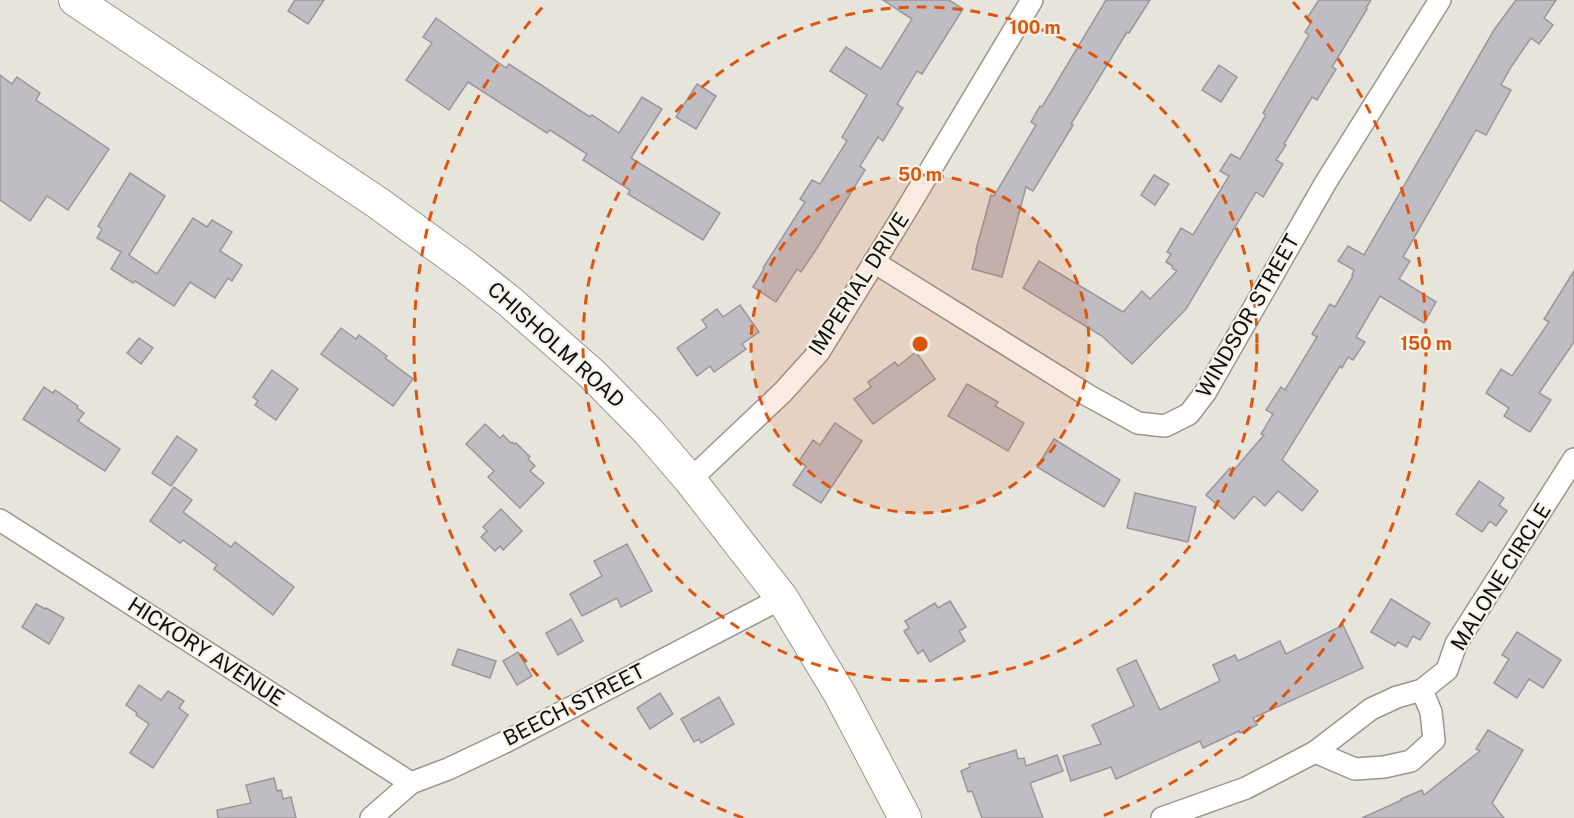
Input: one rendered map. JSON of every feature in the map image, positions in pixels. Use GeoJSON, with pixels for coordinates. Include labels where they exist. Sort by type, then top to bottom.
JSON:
{"type":"FeatureCollection","features":[{"type":"Feature","properties":{"kind":"main road","name":"CHISHOLM ROAD"},"geometry":{"type":"LineString","coordinates":[[75,0],[378,203],[509,301],[591,373],[648,431],[690,480],[782,598],[841,696],[905,818]]}},
{"type":"Feature","properties":{"kind":"street","name":"IMPERIAL DRIVE"},"geometry":{"type":"LineString","coordinates":[[690,480],[783,392],[819,352],[1032,0]]}},
{"type":"Feature","properties":{"kind":"street","name":"WINDSOR STREET"},"geometry":{"type":"LineString","coordinates":[[874,262],[1089,396],[1138,423],[1165,426],[1189,414],[1205,393],[1326,182],[1440,0]]}},
{"type":"Feature","properties":{"kind":"street","name":"MALONE CIRCLE"},"geometry":{"type":"LineString","coordinates":[[1162,818],[1246,788],[1315,752],[1371,709],[1422,690],[1447,670],[1456,644],[1574,459]]}},
{"type":"Feature","properties":{"kind":"street","name":"HICKORY AVENUE"},"geometry":{"type":"LineString","coordinates":[[0,520],[411,783]]}},
{"type":"Feature","properties":{"kind":"street","name":"BEECH STREET"},"geometry":{"type":"LineString","coordinates":[[371,818],[411,783],[503,743],[782,598]]}},
{"type":"Feature","properties":{"kind":"street"},"geometry":{"type":"LineString","coordinates":[[1315,752],[1355,769],[1383,767],[1411,761],[1434,740],[1431,712],[1422,690]]}},
{"type":"Feature","properties":{"kind":"building"},"geometry":{"type":"Polygon","coordinates":[[[295,0],[324,0],[308,24],[288,11],[295,0]]]}},
{"type":"Feature","properties":{"kind":"building"},"geometry":{"type":"Polygon","coordinates":[[[883,0],[949,0],[963,9],[922,74],[917,71],[897,104],[903,108],[883,141],[878,137],[860,166],[865,170],[817,248],[801,272],[797,269],[776,302],[753,287],[805,202],[800,199],[812,180],[820,184],[847,141],[842,137],[867,95],[830,71],[846,47],[881,69],[912,19],[883,0]]]}},
{"type":"Feature","properties":{"kind":"building"},"geometry":{"type":"Polygon","coordinates":[[[1106,0],[1150,0],[1129,33],[1127,32],[1033,191],[1026,187],[1002,277],[972,269],[991,195],[994,196],[1036,125],[1031,122],[1106,0]]]}},
{"type":"Feature","properties":{"kind":"building"},"geometry":{"type":"Polygon","coordinates":[[[1319,0],[1371,0],[1332,67],[1336,69],[1317,100],[1312,97],[1284,144],[1286,145],[1276,160],[1283,164],[1263,197],[1256,192],[1186,309],[1132,364],[1102,336],[1023,288],[1039,261],[1123,312],[1142,291],[1150,299],[1177,271],[1166,262],[1171,254],[1167,252],[1181,228],[1193,235],[1229,176],[1220,171],[1231,154],[1240,159],[1266,115],[1263,113],[1309,35],[1305,32],[1312,21],[1307,18],[1319,0]]]}},
{"type":"Feature","properties":{"kind":"building"},"geometry":{"type":"Polygon","coordinates":[[[1516,0],[1556,0],[1544,18],[1553,25],[1539,44],[1531,38],[1511,67],[1501,85],[1511,90],[1486,135],[1476,130],[1403,257],[1410,261],[1399,279],[1436,302],[1424,323],[1380,296],[1356,337],[1365,342],[1353,360],[1348,357],[1342,368],[1340,366],[1282,460],[1318,491],[1302,511],[1278,491],[1265,506],[1254,496],[1234,519],[1206,495],[1230,468],[1233,471],[1264,435],[1261,434],[1273,414],[1266,410],[1281,387],[1285,390],[1317,337],[1312,334],[1330,304],[1335,307],[1353,276],[1354,270],[1338,261],[1348,246],[1364,255],[1494,30],[1516,0]]]}},
{"type":"Feature","properties":{"kind":"building"},"geometry":{"type":"Polygon","coordinates":[[[436,18],[506,68],[509,64],[590,117],[592,115],[619,133],[642,97],[662,109],[631,158],[720,213],[703,240],[628,194],[630,190],[583,160],[587,154],[550,130],[547,133],[468,82],[449,110],[406,80],[432,43],[423,37],[436,18]]]}},
{"type":"Feature","properties":{"kind":"building"},"geometry":{"type":"Polygon","coordinates":[[[1219,65],[1237,77],[1221,102],[1202,90],[1219,65]]]}},
{"type":"Feature","properties":{"kind":"building"},"geometry":{"type":"Polygon","coordinates":[[[0,75],[12,84],[17,77],[40,93],[36,100],[109,149],[68,210],[47,196],[30,221],[0,200],[0,75]]]}},
{"type":"Feature","properties":{"kind":"building"},"geometry":{"type":"Polygon","coordinates":[[[697,84],[716,96],[696,129],[676,117],[697,84]]]}},
{"type":"Feature","properties":{"kind":"building"},"geometry":{"type":"Polygon","coordinates":[[[130,173],[165,196],[129,255],[157,274],[193,218],[207,227],[212,220],[232,232],[220,251],[242,265],[232,281],[228,278],[215,298],[190,282],[174,306],[135,281],[133,283],[111,269],[121,252],[97,238],[102,229],[98,226],[130,173]]]}},
{"type":"Feature","properties":{"kind":"building"},"geometry":{"type":"Polygon","coordinates":[[[1154,175],[1169,184],[1155,205],[1141,195],[1154,175]]]}},
{"type":"Feature","properties":{"kind":"building"},"geometry":{"type":"Polygon","coordinates":[[[1574,271],[1574,342],[1539,393],[1551,400],[1530,432],[1504,416],[1509,408],[1486,393],[1501,369],[1512,376],[1549,322],[1544,319],[1574,271]]]}},
{"type":"Feature","properties":{"kind":"building"},"geometry":{"type":"Polygon","coordinates":[[[740,305],[759,332],[742,344],[746,349],[714,372],[710,366],[697,376],[677,348],[707,327],[702,320],[717,309],[723,317],[740,305]]]}},
{"type":"Feature","properties":{"kind":"building"},"geometry":{"type":"Polygon","coordinates":[[[341,328],[356,339],[359,335],[413,379],[393,406],[321,354],[341,328]]]}},
{"type":"Feature","properties":{"kind":"building"},"geometry":{"type":"Polygon","coordinates":[[[139,338],[153,348],[141,364],[127,353],[139,338]]]}},
{"type":"Feature","properties":{"kind":"building"},"geometry":{"type":"Polygon","coordinates":[[[916,352],[935,379],[873,424],[854,399],[871,387],[868,382],[895,362],[898,366],[916,352]]]}},
{"type":"Feature","properties":{"kind":"building"},"geometry":{"type":"Polygon","coordinates":[[[272,370],[298,389],[276,420],[255,405],[258,401],[253,397],[272,370]]]}},
{"type":"Feature","properties":{"kind":"building"},"geometry":{"type":"Polygon","coordinates":[[[967,384],[998,402],[995,406],[1024,423],[1008,451],[948,416],[967,384]]]}},
{"type":"Feature","properties":{"kind":"building"},"geometry":{"type":"Polygon","coordinates":[[[44,387],[53,393],[55,390],[78,406],[77,408],[84,413],[78,421],[120,449],[105,471],[23,419],[44,387]]]}},
{"type":"Feature","properties":{"kind":"building"},"geometry":{"type":"Polygon","coordinates":[[[835,423],[862,441],[821,503],[793,485],[806,466],[799,461],[813,440],[820,445],[835,423]]]}},
{"type":"Feature","properties":{"kind":"building"},"geometry":{"type":"Polygon","coordinates":[[[485,424],[500,438],[503,435],[511,443],[516,443],[530,457],[528,459],[535,466],[530,471],[544,483],[520,508],[488,477],[494,471],[466,444],[485,424]]]}},
{"type":"Feature","properties":{"kind":"building"},"geometry":{"type":"Polygon","coordinates":[[[177,436],[197,450],[171,486],[152,473],[177,436]]]}},
{"type":"Feature","properties":{"kind":"building"},"geometry":{"type":"Polygon","coordinates":[[[1054,439],[1120,480],[1104,507],[1037,467],[1054,439]]]}},
{"type":"Feature","properties":{"kind":"building"},"geometry":{"type":"Polygon","coordinates":[[[1479,481],[1504,498],[1499,505],[1507,511],[1496,526],[1490,521],[1482,532],[1456,514],[1479,481]]]}},
{"type":"Feature","properties":{"kind":"building"},"geometry":{"type":"Polygon","coordinates":[[[174,487],[192,500],[183,512],[231,547],[235,542],[294,587],[273,615],[214,569],[217,565],[183,540],[180,543],[150,521],[174,487]]]}},
{"type":"Feature","properties":{"kind":"building"},"geometry":{"type":"Polygon","coordinates":[[[1135,493],[1196,507],[1188,542],[1127,528],[1135,493]]]}},
{"type":"Feature","properties":{"kind":"building"},"geometry":{"type":"Polygon","coordinates":[[[501,509],[522,531],[503,550],[500,546],[495,551],[481,537],[487,531],[483,527],[501,509]]]}},
{"type":"Feature","properties":{"kind":"building"},"geometry":{"type":"Polygon","coordinates":[[[627,544],[652,591],[621,607],[617,598],[582,616],[570,594],[602,576],[594,561],[627,544]]]}},
{"type":"Feature","properties":{"kind":"building"},"geometry":{"type":"Polygon","coordinates":[[[1391,599],[1430,623],[1420,640],[1413,636],[1407,647],[1398,642],[1395,646],[1371,632],[1391,599]]]}},
{"type":"Feature","properties":{"kind":"building"},"geometry":{"type":"Polygon","coordinates":[[[950,601],[966,627],[959,631],[965,641],[930,662],[923,650],[918,654],[904,631],[909,628],[905,621],[935,603],[938,608],[950,601]]]}},
{"type":"Feature","properties":{"kind":"building"},"geometry":{"type":"Polygon","coordinates":[[[36,604],[64,618],[49,644],[22,627],[36,604]]]}},
{"type":"Feature","properties":{"kind":"building"},"geometry":{"type":"Polygon","coordinates":[[[571,619],[583,641],[558,655],[546,633],[571,619]]]}},
{"type":"Feature","properties":{"kind":"building"},"geometry":{"type":"Polygon","coordinates":[[[1343,625],[1363,668],[1253,718],[1257,725],[1203,748],[1200,741],[1116,779],[1111,767],[1071,781],[1063,756],[1101,744],[1092,725],[1134,706],[1117,669],[1136,660],[1160,710],[1220,681],[1213,665],[1235,655],[1238,661],[1280,641],[1286,654],[1343,625]]]}},
{"type":"Feature","properties":{"kind":"building"},"geometry":{"type":"Polygon","coordinates":[[[1517,632],[1561,660],[1543,688],[1529,679],[1517,698],[1494,683],[1509,659],[1502,655],[1517,632]]]}},
{"type":"Feature","properties":{"kind":"building"},"geometry":{"type":"Polygon","coordinates":[[[458,649],[496,661],[490,678],[452,665],[458,649]]]}},
{"type":"Feature","properties":{"kind":"building"},"geometry":{"type":"Polygon","coordinates":[[[518,652],[532,676],[517,685],[503,661],[518,652]]]}},
{"type":"Feature","properties":{"kind":"building"},"geometry":{"type":"Polygon","coordinates":[[[139,685],[161,700],[168,691],[184,701],[179,708],[188,715],[153,768],[130,753],[149,724],[126,705],[139,685]]]}},
{"type":"Feature","properties":{"kind":"building"},"geometry":{"type":"Polygon","coordinates":[[[660,693],[673,714],[650,729],[637,708],[660,693]]]}},
{"type":"Feature","properties":{"kind":"building"},"geometry":{"type":"Polygon","coordinates":[[[719,697],[734,724],[701,743],[699,739],[694,742],[681,719],[719,697]]]}},
{"type":"Feature","properties":{"kind":"building"},"geometry":{"type":"Polygon","coordinates":[[[1488,730],[1523,750],[1492,803],[1504,818],[1362,818],[1422,790],[1424,795],[1480,751],[1476,749],[1488,730]]]}},
{"type":"Feature","properties":{"kind":"building"},"geometry":{"type":"Polygon","coordinates":[[[1016,750],[1018,759],[1024,758],[1026,766],[1057,755],[1063,771],[1030,783],[1043,818],[982,818],[972,791],[968,792],[961,771],[970,767],[969,764],[1016,750]]]}},
{"type":"Feature","properties":{"kind":"building"},"geometry":{"type":"Polygon","coordinates":[[[274,778],[277,791],[281,790],[283,799],[291,797],[296,818],[218,818],[217,810],[251,803],[246,785],[274,778]]]}}]}
